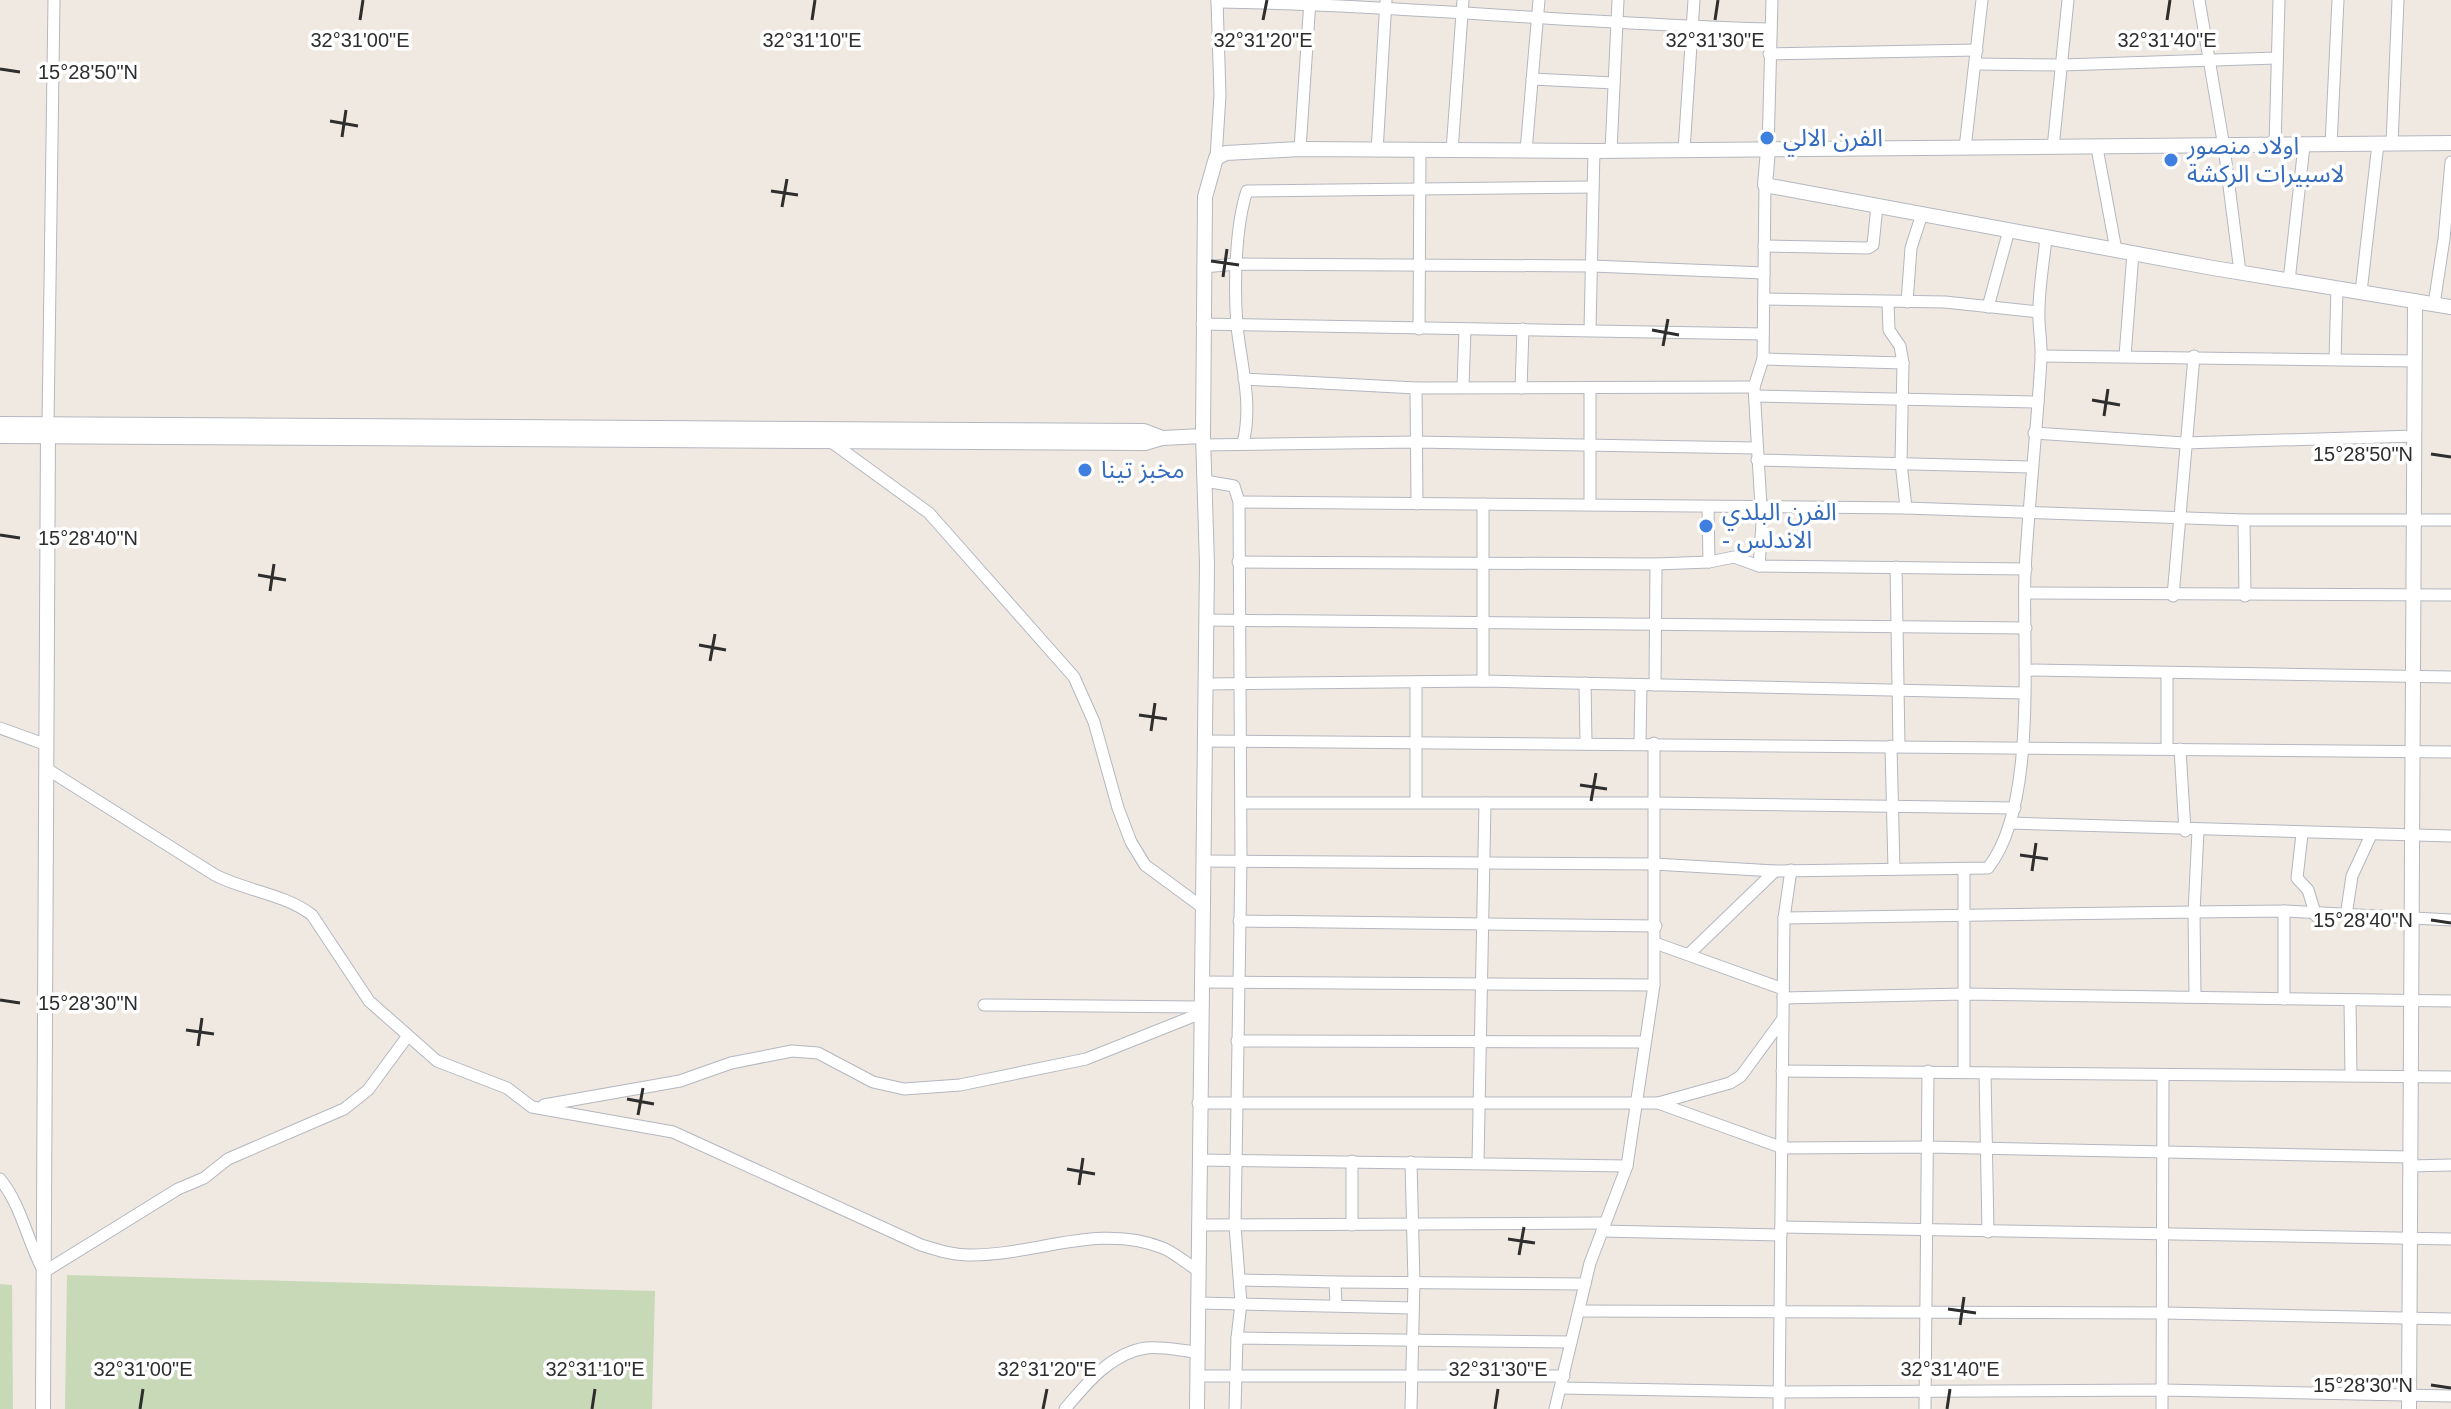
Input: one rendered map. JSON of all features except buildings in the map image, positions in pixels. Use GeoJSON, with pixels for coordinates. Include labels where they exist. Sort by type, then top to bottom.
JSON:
{"type":"FeatureCollection","features":[{"type":"Feature","properties":{"kind":"street"},"geometry":{"type":"LineString","coordinates":[[43,1409],[48,431],[54,0]]}},
{"type":"Feature","properties":{"kind":"street"},"geometry":{"type":"LineString","coordinates":[[1526,151],[1539,0]]}},
{"type":"Feature","properties":{"kind":"street"},"geometry":{"type":"LineString","coordinates":[[1611,151],[1618,0]]}},
{"type":"Feature","properties":{"kind":"street"},"geometry":{"type":"LineString","coordinates":[[1684,150],[1694,0]]}},
{"type":"Feature","properties":{"kind":"street"},"geometry":{"type":"LineString","coordinates":[[1759,566],[1760,507],[1754,391],[1763,359],[1772,0]]}},
{"type":"Feature","properties":{"kind":"street"},"geometry":{"type":"LineString","coordinates":[[1965,148],[1982,0]]}},
{"type":"Feature","properties":{"kind":"street"},"geometry":{"type":"LineString","coordinates":[[2053,148],[2068,0]]}},
{"type":"Feature","properties":{"kind":"street"},"geometry":{"type":"LineString","coordinates":[[2199,0],[2224,147],[2240,272]]}},
{"type":"Feature","properties":{"kind":"street"},"geometry":{"type":"LineString","coordinates":[[2275,146],[2279,0]]}},
{"type":"Feature","properties":{"kind":"street"},"geometry":{"type":"LineString","coordinates":[[2331,145],[2338,0]]}},
{"type":"Feature","properties":{"kind":"street"},"geometry":{"type":"LineString","coordinates":[[2361,292],[2385,144],[2398,0]]}},
{"type":"Feature","properties":{"kind":"street"},"geometry":{"type":"LineString","coordinates":[[1197,1409],[1199,1011],[1206,684],[1202,324],[1205,197],[1216,158],[1220,95],[1217,1],[1462,6],[1538,17],[1617,23],[1770,29]]}},
{"type":"Feature","properties":{"kind":"street"},"geometry":{"type":"LineString","coordinates":[[1300,149],[1310,2]]}},
{"type":"Feature","properties":{"kind":"street"},"geometry":{"type":"LineString","coordinates":[[1377,151],[1386,4]]}},
{"type":"Feature","properties":{"kind":"street"},"geometry":{"type":"LineString","coordinates":[[1452,151],[1462,6]]}},
{"type":"Feature","properties":{"kind":"street"},"geometry":{"type":"LineString","coordinates":[[1769,54],[1977,50]]}},
{"type":"Feature","properties":{"kind":"street"},"geometry":{"type":"LineString","coordinates":[[1976,64],[2062,65],[2276,58]]}},
{"type":"Feature","properties":{"kind":"street"},"geometry":{"type":"LineString","coordinates":[[1532,79],[1614,83]]}},
{"type":"Feature","properties":{"kind":"street"},"geometry":{"type":"LineString","coordinates":[[1216,158],[1238,152],[1300,149],[1611,151],[2451,143]]}},
{"type":"Feature","properties":{"kind":"street"},"geometry":{"type":"LineString","coordinates":[[2289,281],[2304,146]]}},
{"type":"Feature","properties":{"kind":"street"},"geometry":{"type":"LineString","coordinates":[[2097,148],[2116,250]]}},
{"type":"Feature","properties":{"kind":"street"},"geometry":{"type":"LineString","coordinates":[[1419,329],[1420,151]]}},
{"type":"Feature","properties":{"kind":"street"},"geometry":{"type":"LineString","coordinates":[[1590,329],[1594,151]]}},
{"type":"Feature","properties":{"kind":"street"},"geometry":{"type":"LineString","coordinates":[[2434,304],[2448,239],[2451,162]]}},
{"type":"Feature","properties":{"kind":"street"},"geometry":{"type":"LineString","coordinates":[[1765,185],[2289,281],[2451,307]]}},
{"type":"Feature","properties":{"kind":"street"},"geometry":{"type":"LineString","coordinates":[[1243,443],[1248,411],[1237,324],[1237,264],[1247,191],[1253,188],[1593,187]]}},
{"type":"Feature","properties":{"kind":"street"},"geometry":{"type":"LineString","coordinates":[[1764,246],[1868,248],[1873,245],[1877,206]]}},
{"type":"Feature","properties":{"kind":"street"},"geometry":{"type":"LineString","coordinates":[[1907,302],[1911,248],[1922,214]]}},
{"type":"Feature","properties":{"kind":"street"},"geometry":{"type":"LineString","coordinates":[[1988,307],[2009,230]]}},
{"type":"Feature","properties":{"kind":"street"},"geometry":{"type":"LineString","coordinates":[[1203,861],[1654,864],[1775,871],[1988,868],[2015,808],[2026,670],[2025,593],[2030,467],[2041,356],[2038,312],[2046,237]]}},
{"type":"Feature","properties":{"kind":"street"},"geometry":{"type":"LineString","coordinates":[[2125,356],[2133,253]]}},
{"type":"Feature","properties":{"kind":"street"},"geometry":{"type":"LineString","coordinates":[[1203,267],[1237,264],[1592,266],[1764,273]]}},
{"type":"Feature","properties":{"kind":"street"},"geometry":{"type":"LineString","coordinates":[[2335,359],[2337,288]]}},
{"type":"Feature","properties":{"kind":"street"},"geometry":{"type":"LineString","coordinates":[[1764,299],[1907,302],[2038,312]]}},
{"type":"Feature","properties":{"kind":"street"},"geometry":{"type":"LineString","coordinates":[[2409,1402],[2415,301]]}},
{"type":"Feature","properties":{"kind":"street"},"geometry":{"type":"LineString","coordinates":[[1888,302],[1889,330],[1900,346],[1903,363],[1901,462],[1906,508]]}},
{"type":"Feature","properties":{"kind":"street"},"geometry":{"type":"LineString","coordinates":[[1202,324],[1763,334]]}},
{"type":"Feature","properties":{"kind":"street"},"geometry":{"type":"LineString","coordinates":[[1463,386],[1465,329]]}},
{"type":"Feature","properties":{"kind":"street"},"geometry":{"type":"LineString","coordinates":[[1521,388],[1523,329]]}},
{"type":"Feature","properties":{"kind":"street"},"geometry":{"type":"LineString","coordinates":[[2041,356],[2415,361]]}},
{"type":"Feature","properties":{"kind":"street"},"geometry":{"type":"LineString","coordinates":[[2173,596],[2194,356]]}},
{"type":"Feature","properties":{"kind":"street"},"geometry":{"type":"LineString","coordinates":[[1763,359],[1903,363]]}},
{"type":"Feature","properties":{"kind":"street"},"geometry":{"type":"LineString","coordinates":[[1244,379],[1416,388],[1463,386],[1754,391],[2038,402]]}},
{"type":"Feature","properties":{"kind":"street"},"geometry":{"type":"LineString","coordinates":[[1416,388],[1417,504]]}},
{"type":"Feature","properties":{"kind":"street"},"geometry":{"type":"LineString","coordinates":[[1590,389],[1590,504]]}},
{"type":"Feature","properties":{"kind":"street"},"geometry":{"type":"LineString","coordinates":[[0,424],[48,431],[830,441],[1145,443],[1162,438]]}},
{"type":"Feature","properties":{"kind":"street"},"geometry":{"type":"LineString","coordinates":[[0,436],[48,431],[1129,430],[1144,431],[1162,438],[1243,443],[1589,444],[2030,467]]}},
{"type":"Feature","properties":{"kind":"street"},"geometry":{"type":"LineString","coordinates":[[2034,433],[2184,443],[2415,436]]}},
{"type":"Feature","properties":{"kind":"street"},"geometry":{"type":"LineString","coordinates":[[830,441],[929,513],[1074,677],[1094,722],[1118,808],[1131,842],[1145,865],[1202,907]]}},
{"type":"Feature","properties":{"kind":"street"},"geometry":{"type":"LineString","coordinates":[[1205,481],[1234,486],[1239,502],[1241,860],[1235,1226],[1241,1303],[1235,1409]]}},
{"type":"Feature","properties":{"kind":"street"},"geometry":{"type":"LineString","coordinates":[[1239,502],[1906,508],[2244,520],[2451,520]]}},
{"type":"Feature","properties":{"kind":"street"},"geometry":{"type":"LineString","coordinates":[[1483,504],[1483,681]]}},
{"type":"Feature","properties":{"kind":"street"},"geometry":{"type":"LineString","coordinates":[[1708,507],[1709,562]]}},
{"type":"Feature","properties":{"kind":"street"},"geometry":{"type":"LineString","coordinates":[[2244,520],[2245,596]]}},
{"type":"Feature","properties":{"kind":"street"},"geometry":{"type":"LineString","coordinates":[[1238,562],[1656,564],[1709,562],[1734,557],[1759,566],[2026,569]]}},
{"type":"Feature","properties":{"kind":"street"},"geometry":{"type":"LineString","coordinates":[[1655,685],[1656,564]]}},
{"type":"Feature","properties":{"kind":"street"},"geometry":{"type":"LineString","coordinates":[[1894,869],[1898,690],[1894,629],[1896,567]]}},
{"type":"Feature","properties":{"kind":"street"},"geometry":{"type":"LineString","coordinates":[[2025,593],[2451,595]]}},
{"type":"Feature","properties":{"kind":"street"},"geometry":{"type":"LineString","coordinates":[[1206,620],[1656,627],[2026,628]]}},
{"type":"Feature","properties":{"kind":"street"},"geometry":{"type":"LineString","coordinates":[[2026,670],[2451,677]]}},
{"type":"Feature","properties":{"kind":"street"},"geometry":{"type":"LineString","coordinates":[[2167,674],[2167,748]]}},
{"type":"Feature","properties":{"kind":"street"},"geometry":{"type":"LineString","coordinates":[[1206,684],[1483,681],[2024,693]]}},
{"type":"Feature","properties":{"kind":"street"},"geometry":{"type":"LineString","coordinates":[[1416,682],[1416,802]]}},
{"type":"Feature","properties":{"kind":"street"},"geometry":{"type":"LineString","coordinates":[[1585,683],[1586,743]]}},
{"type":"Feature","properties":{"kind":"street"},"geometry":{"type":"LineString","coordinates":[[1640,742],[1641,686]]}},
{"type":"Feature","properties":{"kind":"street"},"geometry":{"type":"LineString","coordinates":[[0,728],[47,745]]}},
{"type":"Feature","properties":{"kind":"street"},"geometry":{"type":"LineString","coordinates":[[1205,741],[1640,742],[2020,750],[2167,748],[2451,752]]}},
{"type":"Feature","properties":{"kind":"street"},"geometry":{"type":"LineString","coordinates":[[1555,1409],[1585,1284],[1602,1227],[1627,1166],[1654,985],[1654,743]]}},
{"type":"Feature","properties":{"kind":"street"},"geometry":{"type":"LineString","coordinates":[[2180,749],[2185,831]]}},
{"type":"Feature","properties":{"kind":"street"},"geometry":{"type":"LineString","coordinates":[[47,769],[215,875],[249,890],[299,905],[312,915],[369,1001],[407,1037],[437,1061],[507,1088],[532,1107],[673,1132],[921,1245],[944,1252],[970,1255],[1103,1237],[1134,1239],[1165,1248],[1199,1271]]}},
{"type":"Feature","properties":{"kind":"street"},"geometry":{"type":"LineString","coordinates":[[1241,803],[1655,803],[2015,808]]}},
{"type":"Feature","properties":{"kind":"street"},"geometry":{"type":"LineString","coordinates":[[1478,1162],[1485,803]]}},
{"type":"Feature","properties":{"kind":"street"},"geometry":{"type":"LineString","coordinates":[[2010,823],[2185,831],[2451,836]]}},
{"type":"Feature","properties":{"kind":"street"},"geometry":{"type":"LineString","coordinates":[[2195,996],[2194,912],[2198,831]]}},
{"type":"Feature","properties":{"kind":"street"},"geometry":{"type":"LineString","coordinates":[[2302,834],[2297,878],[2308,890],[2316,916]]}},
{"type":"Feature","properties":{"kind":"street"},"geometry":{"type":"LineString","coordinates":[[2346,916],[2352,876],[2371,835]]}},
{"type":"Feature","properties":{"kind":"street"},"geometry":{"type":"LineString","coordinates":[[1779,1409],[1784,918],[1791,870]]}},
{"type":"Feature","properties":{"kind":"street"},"geometry":{"type":"LineString","coordinates":[[1964,870],[1964,1072]]}},
{"type":"Feature","properties":{"kind":"street"},"geometry":{"type":"LineString","coordinates":[[1690,953],[1775,871]]}},
{"type":"Feature","properties":{"kind":"street"},"geometry":{"type":"LineString","coordinates":[[2284,911],[2284,999]]}},
{"type":"Feature","properties":{"kind":"street"},"geometry":{"type":"LineString","coordinates":[[1784,918],[2284,911],[2316,916],[2451,920]]}},
{"type":"Feature","properties":{"kind":"street"},"geometry":{"type":"LineString","coordinates":[[1239,921],[1656,926]]}},
{"type":"Feature","properties":{"kind":"street"},"geometry":{"type":"LineString","coordinates":[[1655,943],[1690,953],[1783,993],[2451,1001]]}},
{"type":"Feature","properties":{"kind":"street"},"geometry":{"type":"LineString","coordinates":[[1201,982],[1654,985]]}},
{"type":"Feature","properties":{"kind":"street"},"geometry":{"type":"LineString","coordinates":[[2350,1001],[2351,1075]]}},
{"type":"Feature","properties":{"kind":"street"},"geometry":{"type":"LineString","coordinates":[[984,1005],[1199,1011]]}},
{"type":"Feature","properties":{"kind":"street"},"geometry":{"type":"LineString","coordinates":[[532,1107],[680,1081],[731,1063],[792,1051],[818,1053],[873,1082],[904,1089],[960,1085],[1086,1059],[1199,1011]]}},
{"type":"Feature","properties":{"kind":"street"},"geometry":{"type":"LineString","coordinates":[[1198,1103],[1658,1103],[1730,1083],[1741,1076],[1782,1020]]}},
{"type":"Feature","properties":{"kind":"street"},"geometry":{"type":"LineString","coordinates":[[44,1272],[178,1189],[204,1178],[228,1159],[344,1109],[368,1090],[407,1037]]}},
{"type":"Feature","properties":{"kind":"street"},"geometry":{"type":"LineString","coordinates":[[1237,1041],[1644,1042]]}},
{"type":"Feature","properties":{"kind":"street"},"geometry":{"type":"LineString","coordinates":[[1782,1071],[2451,1077]]}},
{"type":"Feature","properties":{"kind":"street"},"geometry":{"type":"LineString","coordinates":[[1925,1409],[1929,1230],[1928,1071]]}},
{"type":"Feature","properties":{"kind":"street"},"geometry":{"type":"LineString","coordinates":[[1985,1073],[1988,1232]]}},
{"type":"Feature","properties":{"kind":"street"},"geometry":{"type":"LineString","coordinates":[[2162,1409],[2163,1075]]}},
{"type":"Feature","properties":{"kind":"street"},"geometry":{"type":"LineString","coordinates":[[1658,1103],[1717,1127],[1783,1148],[1929,1147],[2162,1152],[2451,1165]]}},
{"type":"Feature","properties":{"kind":"street"},"geometry":{"type":"LineString","coordinates":[[1199,1160],[1627,1166]]}},
{"type":"Feature","properties":{"kind":"street"},"geometry":{"type":"LineString","coordinates":[[1352,1161],[1352,1225]]}},
{"type":"Feature","properties":{"kind":"street"},"geometry":{"type":"LineString","coordinates":[[1411,1162],[1414,1282],[1411,1409]]}},
{"type":"Feature","properties":{"kind":"street"},"geometry":{"type":"LineString","coordinates":[[0,1179],[12,1194],[30,1247],[44,1272]]}},
{"type":"Feature","properties":{"kind":"street"},"geometry":{"type":"LineString","coordinates":[[1198,1225],[1412,1222],[1781,1231],[1929,1230],[2451,1239]]}},
{"type":"Feature","properties":{"kind":"street"},"geometry":{"type":"LineString","coordinates":[[1241,1280],[1585,1284]]}},
{"type":"Feature","properties":{"kind":"street"},"geometry":{"type":"LineString","coordinates":[[1335,1282],[1336,1305]]}},
{"type":"Feature","properties":{"kind":"street"},"geometry":{"type":"LineString","coordinates":[[1199,1303],[1413,1308]]}},
{"type":"Feature","properties":{"kind":"street"},"geometry":{"type":"LineString","coordinates":[[1579,1311],[2163,1313],[2409,1321],[2451,1319]]}},
{"type":"Feature","properties":{"kind":"street"},"geometry":{"type":"LineString","coordinates":[[1237,1338],[1411,1337],[1571,1342]]}},
{"type":"Feature","properties":{"kind":"street"},"geometry":{"type":"LineString","coordinates":[[1065,1409],[1092,1377],[1126,1354],[1147,1348],[1198,1352]]}},
{"type":"Feature","properties":{"kind":"street"},"geometry":{"type":"LineString","coordinates":[[1197,1376],[1562,1382],[1779,1392],[2162,1390],[2409,1402],[2451,1396]]}},
{"type":"Feature","properties":{"kind":"green space"},"geometry":{"type":"Polygon","coordinates":[[[67,1275],[655,1291],[652,1409],[65,1409],[67,1275]]]}},
{"type":"Feature","properties":{"kind":"green space"},"geometry":{"type":"Polygon","coordinates":[[[0,1284],[12,1285],[13,1409],[0,1409],[0,1284]]]}},
{"type":"Feature","properties":{"kind":"place","name":"الفرن الالي"},"geometry":{"type":"Point","coordinates":[1767,138]}},
{"type":"Feature","properties":{"kind":"place","name":"اولاد منصور لاسبيرات الركشة"},"geometry":{"type":"Point","coordinates":[2171,160]}},
{"type":"Feature","properties":{"kind":"place","name":"مخبز تينا"},"geometry":{"type":"Point","coordinates":[1085,470]}},
{"type":"Feature","properties":{"kind":"place","name":"الفرن البلدي - الاندلس"},"geometry":{"type":"Point","coordinates":[1706,526]}}]}
